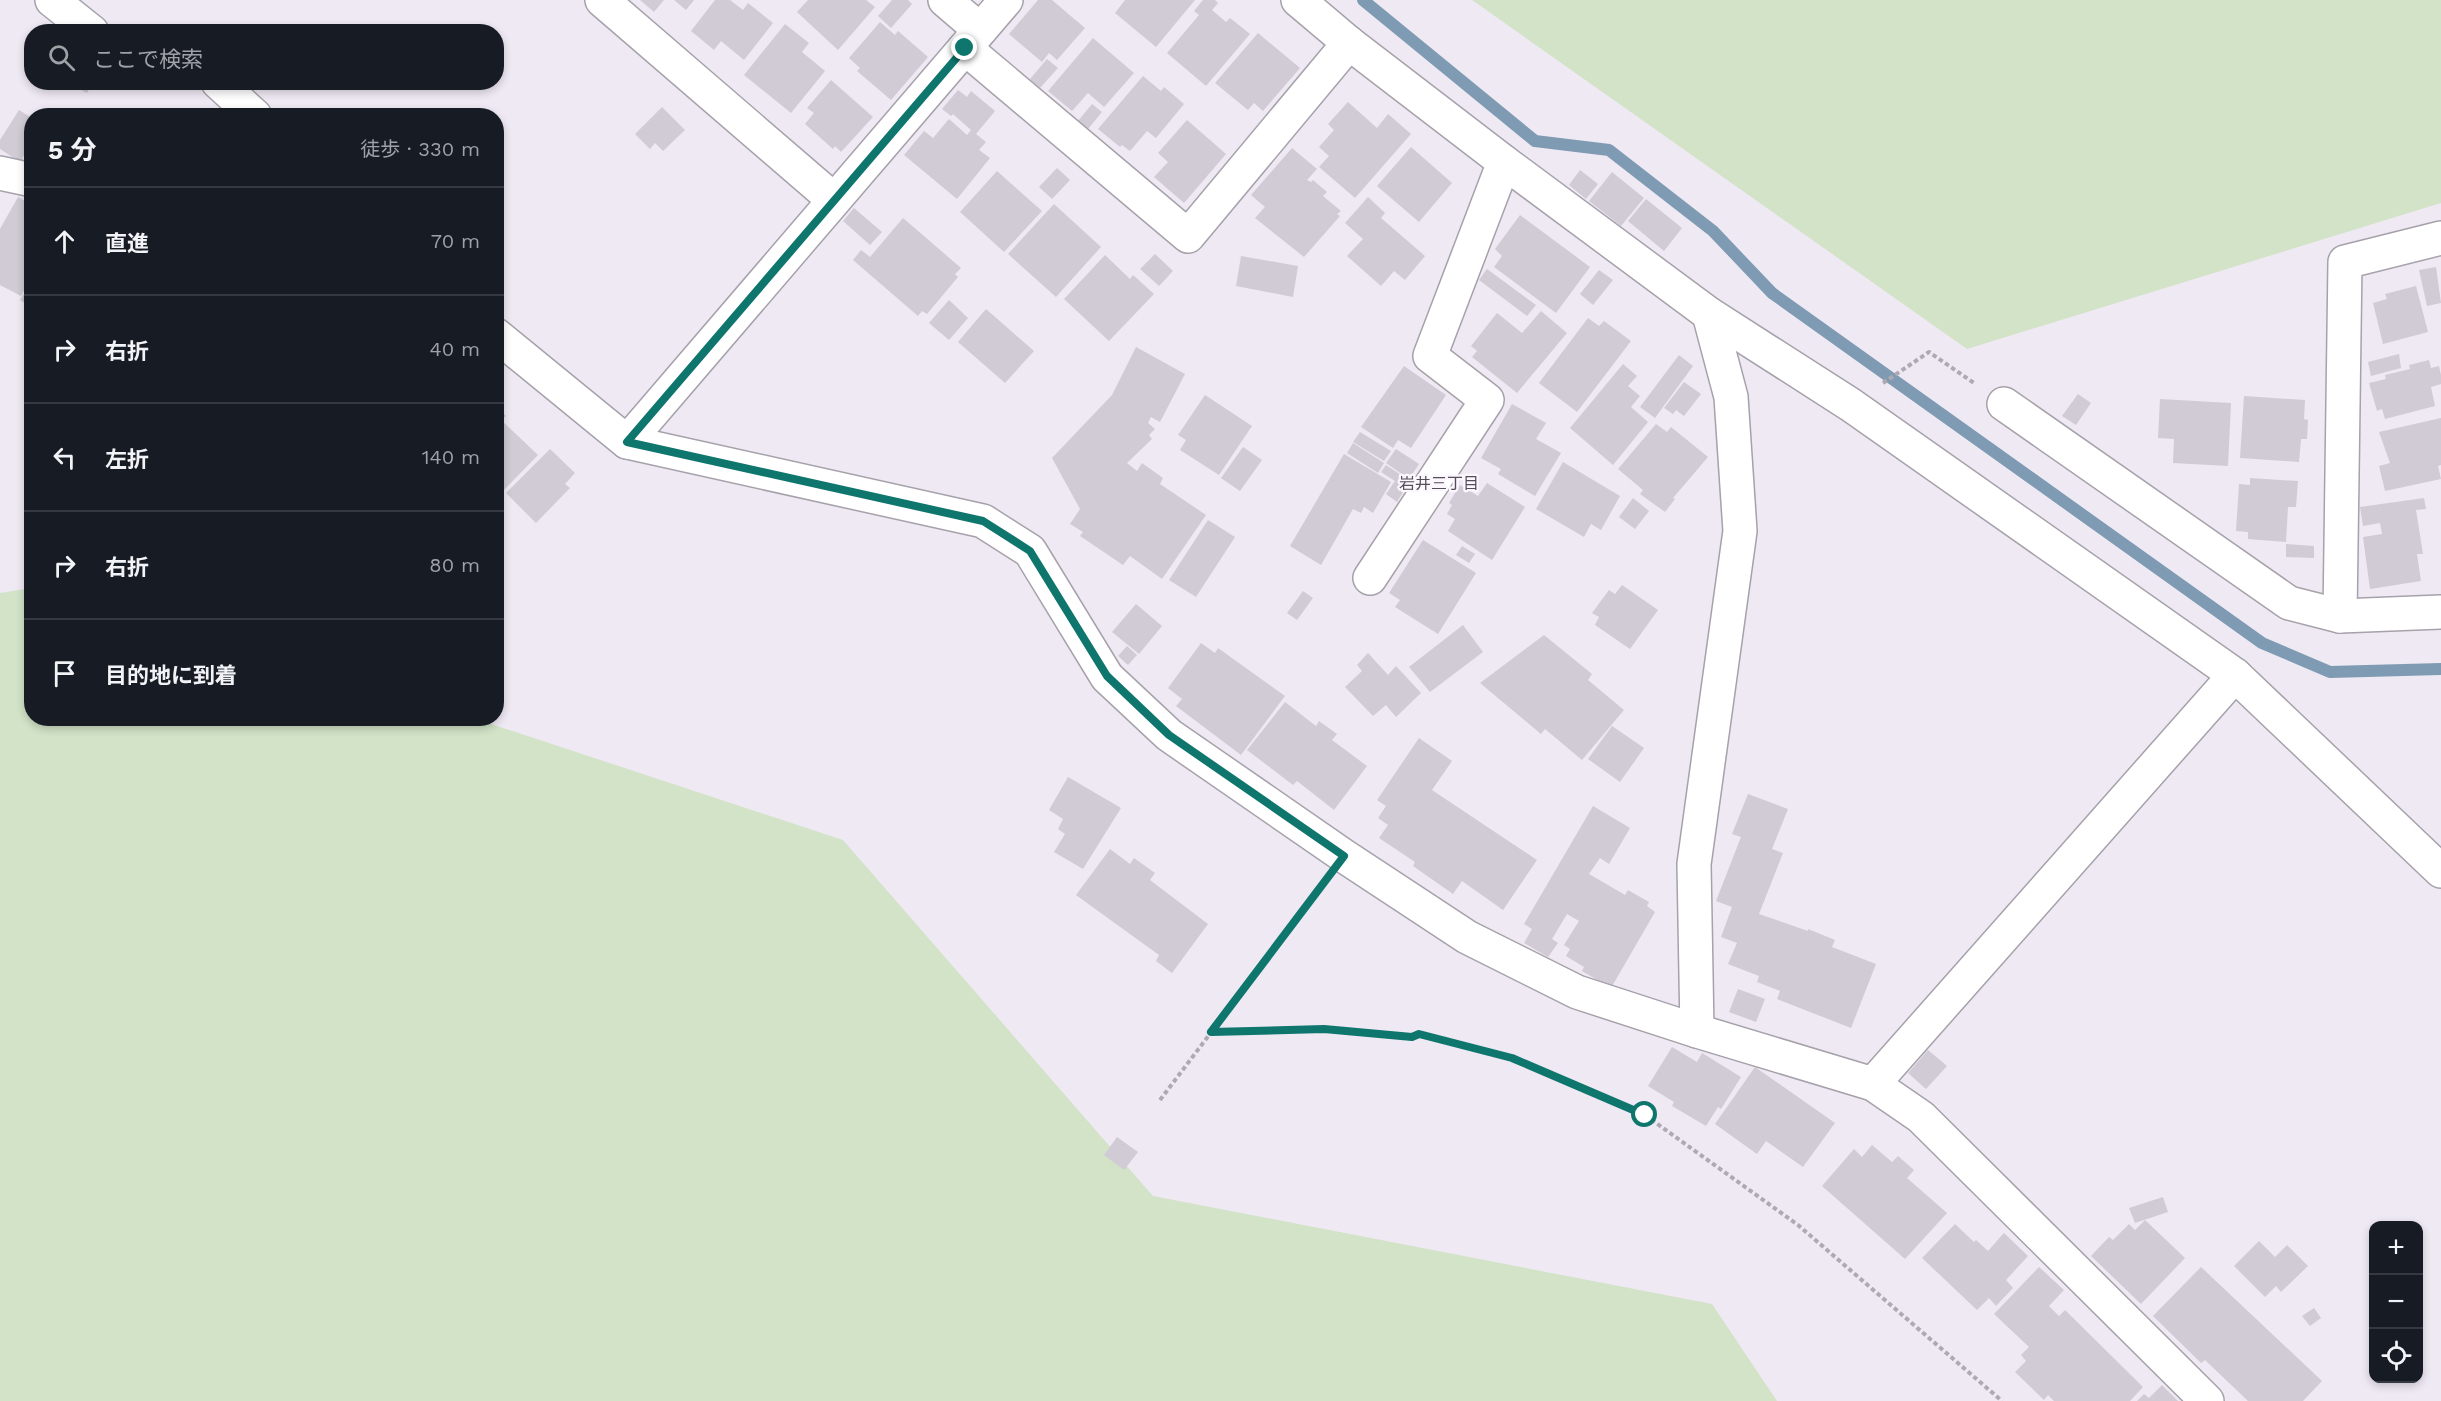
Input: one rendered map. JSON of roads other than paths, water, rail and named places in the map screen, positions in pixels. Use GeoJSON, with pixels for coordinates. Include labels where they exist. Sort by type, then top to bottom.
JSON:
{"type":"FeatureCollection","features":[{"type":"Feature","properties":{"kind":"street"},"geometry":{"type":"LineString","coordinates":[[52,0],[82,24]]}},
{"type":"Feature","properties":{"kind":"street"},"geometry":{"type":"LineString","coordinates":[[602,0],[834,200]]}},
{"type":"Feature","properties":{"kind":"street"},"geometry":{"type":"LineString","coordinates":[[945,0],[973,39],[1188,236],[1349,43]]}},
{"type":"Feature","properties":{"kind":"street"},"geometry":{"type":"LineString","coordinates":[[627,442],[1006,0]]}},
{"type":"Feature","properties":{"kind":"street"},"geometry":{"type":"LineString","coordinates":[[1298,0],[1349,43],[1504,162],[1709,314],[1851,405],[2235,675],[2441,871]]}},
{"type":"Feature","properties":{"kind":"street"},"geometry":{"type":"LineString","coordinates":[[227,90],[246,108]]}},
{"type":"Feature","properties":{"kind":"street"},"geometry":{"type":"LineString","coordinates":[[1370,578],[1487,400],[1430,356],[1504,162]]}},
{"type":"Feature","properties":{"kind":"street"},"geometry":{"type":"LineString","coordinates":[[0,172],[24,178]]}},
{"type":"Feature","properties":{"kind":"street"},"geometry":{"type":"LineString","coordinates":[[2340,616],[2345,262],[2441,238]]}},
{"type":"Feature","properties":{"kind":"street"},"geometry":{"type":"LineString","coordinates":[[1697,1031],[1694,864],[1740,531],[1731,397],[1709,314]]}},
{"type":"Feature","properties":{"kind":"street"},"geometry":{"type":"LineString","coordinates":[[504,342],[627,442],[983,521],[1030,551],[1107,676],[1169,735],[1344,856],[1467,937],[1577,992],[1873,1084],[1921,1118],[2207,1401]]}},
{"type":"Feature","properties":{"kind":"street"},"geometry":{"type":"LineString","coordinates":[[2004,404],[2289,603],[2340,616],[2441,612]]}},
{"type":"Feature","properties":{"kind":"street"},"geometry":{"type":"LineString","coordinates":[[1873,1084],[2235,675]]}},
{"type":"Feature","properties":{"kind":"waterway"},"geometry":{"type":"LineString","coordinates":[[1363,0],[1535,141],[1609,150],[1713,231],[1772,293],[2262,643],[2330,672],[2441,669]]}},
{"type":"Feature","properties":{"kind":"district","name":"岩井三丁目"},"geometry":{"type":"Point","coordinates":[1439,483]}}]}
